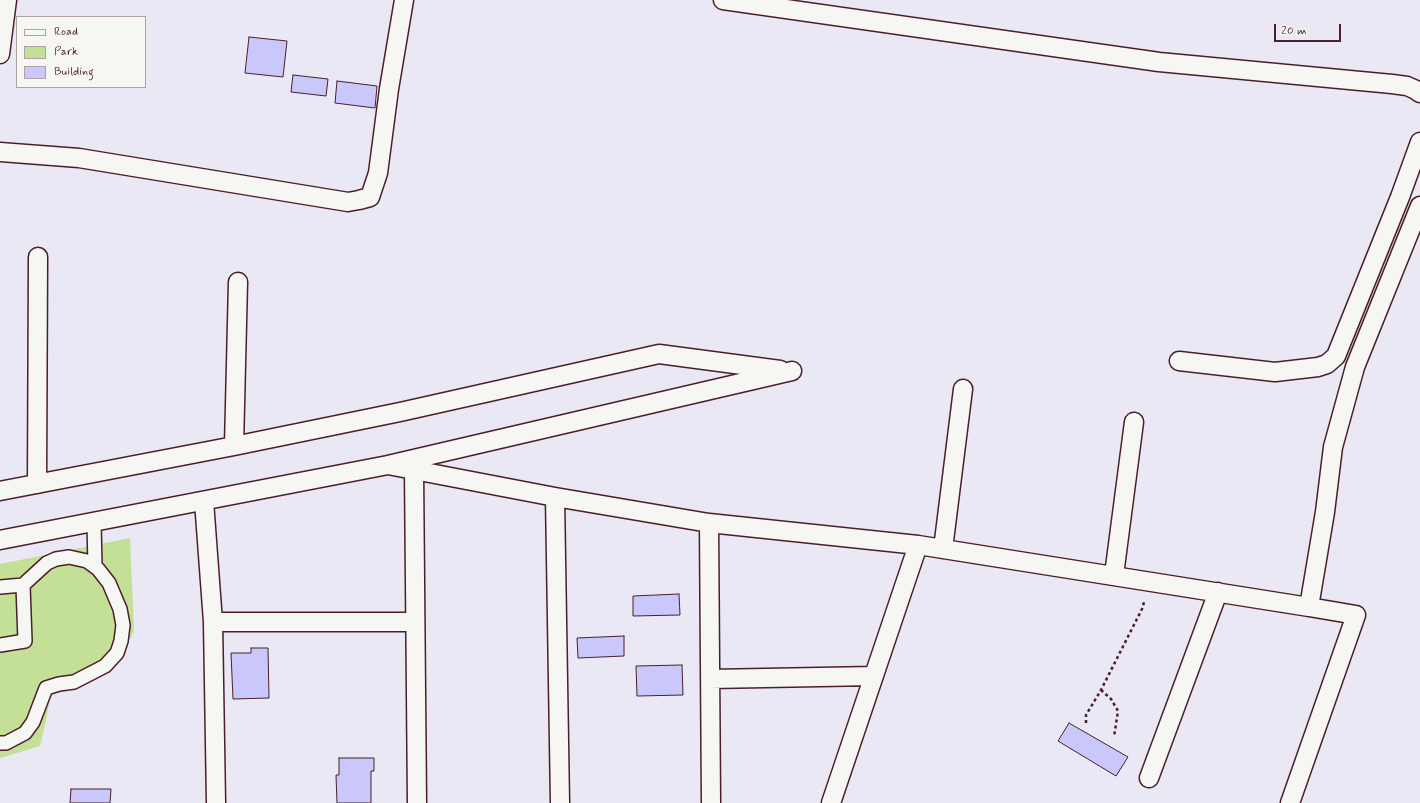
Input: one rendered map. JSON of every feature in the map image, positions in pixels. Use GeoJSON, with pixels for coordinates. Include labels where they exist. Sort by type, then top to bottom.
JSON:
{"type":"FeatureCollection","features":[{"type":"Feature","properties":{"kind":"street"},"geometry":{"type":"LineString","coordinates":[[0,54],[7,0]]}},
{"type":"Feature","properties":{"kind":"street"},"geometry":{"type":"LineString","coordinates":[[0,152],[79,158],[348,202],[360,200],[370,196],[378,173],[389,89],[404,0]]}},
{"type":"Feature","properties":{"kind":"street"},"geometry":{"type":"LineString","coordinates":[[723,0],[1160,62],[1407,86],[1420,93]]}},
{"type":"Feature","properties":{"kind":"street"},"geometry":{"type":"LineString","coordinates":[[1179,361],[1275,372],[1318,368],[1327,364],[1336,356],[1400,197],[1420,142]]}},
{"type":"Feature","properties":{"kind":"street"},"geometry":{"type":"LineString","coordinates":[[1309,607],[1325,512],[1333,447],[1355,367],[1420,206]]}},
{"type":"Feature","properties":{"kind":"street"},"geometry":{"type":"LineString","coordinates":[[37,484],[38,257]]}},
{"type":"Feature","properties":{"kind":"street"},"geometry":{"type":"LineString","coordinates":[[234,446],[238,282]]}},
{"type":"Feature","properties":{"kind":"street"},"geometry":{"type":"LineString","coordinates":[[0,491],[400,412],[659,354],[792,371],[388,465],[0,540]]}},
{"type":"Feature","properties":{"kind":"street"},"geometry":{"type":"LineString","coordinates":[[1336,356],[1355,367]]}},
{"type":"Feature","properties":{"kind":"street"},"geometry":{"type":"LineString","coordinates":[[943,549],[963,389]]}},
{"type":"Feature","properties":{"kind":"street"},"geometry":{"type":"LineString","coordinates":[[1114,575],[1134,422]]}},
{"type":"Feature","properties":{"kind":"street"},"geometry":{"type":"LineString","coordinates":[[388,465],[555,497],[709,523],[918,545],[1114,575],[1356,616],[1290,803]]}},
{"type":"Feature","properties":{"kind":"street"},"geometry":{"type":"LineString","coordinates":[[414,470],[417,803]]}},
{"type":"Feature","properties":{"kind":"street"},"geometry":{"type":"LineString","coordinates":[[555,497],[560,803]]}},
{"type":"Feature","properties":{"kind":"street"},"geometry":{"type":"LineString","coordinates":[[204,501],[213,622],[216,803]]}},
{"type":"Feature","properties":{"kind":"street"},"geometry":{"type":"LineString","coordinates":[[94,522],[95,567]]}},
{"type":"Feature","properties":{"kind":"street"},"geometry":{"type":"LineString","coordinates":[[709,523],[711,803]]}},
{"type":"Feature","properties":{"kind":"street"},"geometry":{"type":"LineString","coordinates":[[831,803],[918,545]]}},
{"type":"Feature","properties":{"kind":"street"},"geometry":{"type":"LineString","coordinates":[[0,587],[23,585],[47,563],[56,559],[69,557],[86,561],[95,567],[109,583],[120,609],[123,625],[117,653],[105,666],[74,682],[46,688],[33,722],[25,733],[6,743],[0,743]]}},
{"type":"Feature","properties":{"kind":"street"},"geometry":{"type":"LineString","coordinates":[[0,645],[25,640],[23,585]]}},
{"type":"Feature","properties":{"kind":"street"},"geometry":{"type":"LineString","coordinates":[[1149,778],[1218,592]]}},
{"type":"Feature","properties":{"kind":"street"},"geometry":{"type":"LineString","coordinates":[[213,622],[415,622]]}},
{"type":"Feature","properties":{"kind":"street"},"geometry":{"type":"LineString","coordinates":[[710,679],[874,676]]}},
{"type":"Feature","properties":{"kind":"path"},"geometry":{"type":"LineString","coordinates":[[1086,723],[1086,715],[1101,690],[1142,607],[1147,581]]}},
{"type":"Feature","properties":{"kind":"path"},"geometry":{"type":"LineString","coordinates":[[1101,690],[1111,699],[1118,711],[1114,737]]}},
{"type":"Feature","properties":{"kind":"green space"},"geometry":{"type":"Polygon","coordinates":[[[130,538],[134,631],[119,660],[95,678],[71,687],[51,691],[40,746],[0,758],[0,564],[130,538]]]}},
{"type":"Feature","properties":{"kind":"building"},"geometry":{"type":"Polygon","coordinates":[[[249,37],[287,41],[283,77],[245,73],[249,37]]]}},
{"type":"Feature","properties":{"kind":"building"},"geometry":{"type":"Polygon","coordinates":[[[293,75],[328,79],[326,96],[291,92],[293,75]]]}},
{"type":"Feature","properties":{"kind":"building"},"geometry":{"type":"Polygon","coordinates":[[[337,81],[377,86],[375,108],[335,103],[337,81]]]}},
{"type":"Feature","properties":{"kind":"building"},"geometry":{"type":"Polygon","coordinates":[[[679,594],[680,615],[633,616],[633,596],[679,594]]]}},
{"type":"Feature","properties":{"kind":"building"},"geometry":{"type":"Polygon","coordinates":[[[624,636],[624,656],[578,658],[577,638],[624,636]]]}},
{"type":"Feature","properties":{"kind":"building"},"geometry":{"type":"Polygon","coordinates":[[[251,648],[268,648],[269,698],[233,699],[231,653],[251,653],[251,648]]]}},
{"type":"Feature","properties":{"kind":"building"},"geometry":{"type":"Polygon","coordinates":[[[682,665],[683,695],[637,696],[636,666],[682,665]]]}},
{"type":"Feature","properties":{"kind":"building"},"geometry":{"type":"Polygon","coordinates":[[[1069,723],[1128,757],[1116,776],[1058,741],[1069,723]]]}},
{"type":"Feature","properties":{"kind":"building"},"geometry":{"type":"Polygon","coordinates":[[[339,758],[374,758],[374,771],[371,771],[371,803],[337,803],[336,775],[339,775],[339,758]]]}},
{"type":"Feature","properties":{"kind":"building"},"geometry":{"type":"Polygon","coordinates":[[[71,789],[111,789],[110,803],[70,803],[71,789]]]}}]}
